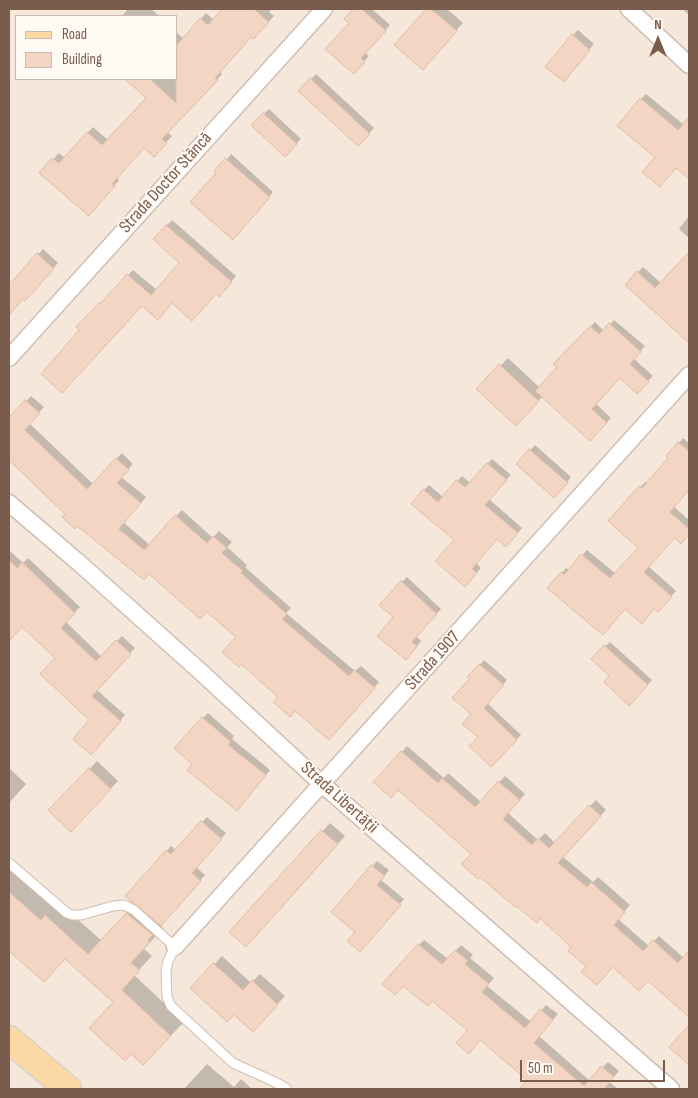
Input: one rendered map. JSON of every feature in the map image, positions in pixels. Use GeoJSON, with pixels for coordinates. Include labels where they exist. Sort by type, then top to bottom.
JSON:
{"type":"FeatureCollection","features":[{"type":"Feature","properties":{"kind":"main road"},"geometry":{"type":"LineString","coordinates":[[9,1039],[68,1089]]}},
{"type":"Feature","properties":{"kind":"street","name":"Strada Doctor Stâncă"},"geometry":{"type":"LineString","coordinates":[[9,358],[324,9]]}},
{"type":"Feature","properties":{"kind":"street"},"geometry":{"type":"LineString","coordinates":[[629,9],[689,65]]}},
{"type":"Feature","properties":{"kind":"street","name":"Strada 1907"},"geometry":{"type":"LineString","coordinates":[[175,947],[689,375]]}},
{"type":"Feature","properties":{"kind":"street","name":"Strada Libertății"},"geometry":{"type":"LineString","coordinates":[[9,504],[78,562],[195,666],[322,784],[671,1089]]}},
{"type":"Feature","properties":{"kind":"lane"},"geometry":{"type":"LineString","coordinates":[[9,863],[67,913],[73,916],[113,906],[124,906],[134,910],[175,947],[168,961],[166,972],[167,996],[171,1006],[233,1063],[287,1089]]}},
{"type":"Feature","properties":{"kind":"shaded area"},"geometry":{"type":"Polygon","coordinates":[[[9,9],[689,9],[689,1089],[9,1089],[9,9]]]}},
{"type":"Feature","properties":{"kind":"building"},"geometry":{"type":"Polygon","coordinates":[[[222,9],[254,9],[269,22],[254,39],[251,37],[215,78],[218,80],[162,139],[167,143],[154,157],[144,148],[112,184],[115,186],[89,216],[39,173],[52,158],[59,163],[87,132],[102,145],[146,98],[126,80],[151,80],[176,103],[178,44],[200,18],[208,25],[222,9]]]}},
{"type":"Feature","properties":{"kind":"building"},"geometry":{"type":"Polygon","coordinates":[[[353,9],[362,9],[386,31],[361,58],[365,62],[354,74],[325,49],[349,23],[344,19],[353,9]]]}},
{"type":"Feature","properties":{"kind":"building"},"geometry":{"type":"Polygon","coordinates":[[[426,9],[431,9],[457,31],[423,70],[394,45],[426,9]]]}},
{"type":"Feature","properties":{"kind":"building"},"geometry":{"type":"Polygon","coordinates":[[[572,34],[590,50],[564,82],[545,67],[572,34]]]}},
{"type":"Feature","properties":{"kind":"building"},"geometry":{"type":"Polygon","coordinates":[[[310,78],[370,134],[358,146],[298,91],[310,78]]]}},
{"type":"Feature","properties":{"kind":"building"},"geometry":{"type":"Polygon","coordinates":[[[640,98],[678,130],[689,117],[689,179],[676,168],[660,187],[642,172],[655,157],[617,126],[640,98]]]}},
{"type":"Feature","properties":{"kind":"building"},"geometry":{"type":"Polygon","coordinates":[[[263,113],[297,144],[285,157],[251,125],[263,113]]]}},
{"type":"Feature","properties":{"kind":"building"},"geometry":{"type":"Polygon","coordinates":[[[225,158],[270,197],[233,240],[190,202],[216,173],[214,171],[225,158]]]}},
{"type":"Feature","properties":{"kind":"building"},"geometry":{"type":"Polygon","coordinates":[[[166,225],[232,282],[219,297],[216,294],[192,321],[172,303],[158,320],[142,306],[62,393],[41,374],[79,330],[76,327],[127,274],[151,295],[179,263],[153,239],[166,225]]]}},
{"type":"Feature","properties":{"kind":"building"},"geometry":{"type":"Polygon","coordinates":[[[689,252],[689,343],[625,285],[637,271],[655,288],[689,252]]]}},
{"type":"Feature","properties":{"kind":"building"},"geometry":{"type":"Polygon","coordinates":[[[37,253],[54,269],[25,301],[23,299],[9,315],[9,285],[37,253]]]}},
{"type":"Feature","properties":{"kind":"building"},"geometry":{"type":"Polygon","coordinates":[[[609,323],[641,352],[630,364],[649,382],[637,394],[620,378],[592,409],[607,423],[590,441],[535,391],[557,367],[553,364],[590,326],[599,334],[609,323]]]}},
{"type":"Feature","properties":{"kind":"building"},"geometry":{"type":"Polygon","coordinates":[[[499,364],[539,401],[516,426],[476,389],[499,364]]]}},
{"type":"Feature","properties":{"kind":"building"},"geometry":{"type":"Polygon","coordinates":[[[25,400],[40,413],[25,430],[87,489],[116,458],[129,470],[117,483],[141,503],[119,529],[144,550],[175,515],[207,543],[213,536],[227,548],[222,553],[243,571],[241,573],[287,614],[282,619],[349,676],[354,670],[375,688],[329,740],[295,711],[290,717],[273,702],[278,697],[242,665],[239,667],[222,652],[236,637],[207,612],[200,619],[149,574],[144,580],[77,526],[75,529],[62,517],[65,514],[9,460],[9,415],[25,400]]]}},
{"type":"Feature","properties":{"kind":"building"},"geometry":{"type":"Polygon","coordinates":[[[678,442],[689,451],[689,490],[670,512],[689,529],[689,534],[681,544],[675,538],[644,572],[672,597],[658,612],[654,609],[642,624],[625,609],[603,635],[547,588],[561,572],[564,575],[581,554],[610,578],[638,548],[608,521],[639,486],[642,488],[668,458],[666,456],[678,442]]]}},
{"type":"Feature","properties":{"kind":"building"},"geometry":{"type":"Polygon","coordinates":[[[529,449],[568,483],[554,498],[516,464],[529,449]]]}},
{"type":"Feature","properties":{"kind":"building"},"geometry":{"type":"Polygon","coordinates":[[[487,463],[507,480],[485,505],[518,533],[506,547],[497,539],[472,569],[477,573],[465,587],[435,561],[454,540],[411,504],[423,489],[438,502],[456,480],[465,487],[487,463]]]}},
{"type":"Feature","properties":{"kind":"building"},"geometry":{"type":"Polygon","coordinates":[[[9,560],[17,568],[22,562],[75,613],[61,628],[96,661],[116,640],[131,654],[92,696],[121,721],[91,755],[73,739],[89,720],[40,674],[55,658],[22,627],[9,641],[9,560]]]}},
{"type":"Feature","properties":{"kind":"building"},"geometry":{"type":"Polygon","coordinates":[[[401,581],[437,614],[412,642],[417,646],[406,660],[377,636],[393,617],[379,605],[401,581]]]}},
{"type":"Feature","properties":{"kind":"building"},"geometry":{"type":"Polygon","coordinates":[[[604,645],[648,685],[629,706],[604,682],[609,676],[591,659],[604,645]]]}},
{"type":"Feature","properties":{"kind":"building"},"geometry":{"type":"Polygon","coordinates":[[[479,664],[504,685],[484,708],[517,740],[491,767],[469,746],[478,737],[462,724],[471,714],[452,698],[479,664]]]}},
{"type":"Feature","properties":{"kind":"building"},"geometry":{"type":"Polygon","coordinates":[[[202,717],[231,742],[228,745],[266,775],[237,811],[187,770],[192,764],[174,748],[202,717]]]}},
{"type":"Feature","properties":{"kind":"building"},"geometry":{"type":"Polygon","coordinates":[[[401,751],[438,783],[442,778],[475,807],[498,781],[520,800],[503,819],[532,845],[538,838],[549,848],[589,805],[601,816],[558,863],[587,887],[591,882],[625,912],[614,925],[643,951],[653,940],[678,963],[689,950],[689,1017],[648,981],[639,991],[613,967],[597,985],[581,972],[586,966],[568,951],[571,947],[540,918],[537,923],[461,864],[471,854],[398,790],[391,798],[373,782],[401,751]]]}},
{"type":"Feature","properties":{"kind":"building"},"geometry":{"type":"Polygon","coordinates":[[[89,768],[111,789],[71,832],[48,810],[89,768]]]}},
{"type":"Feature","properties":{"kind":"building"},"geometry":{"type":"Polygon","coordinates":[[[201,821],[222,839],[192,873],[201,881],[161,926],[125,896],[166,850],[171,854],[201,821]]]}},
{"type":"Feature","properties":{"kind":"building"},"geometry":{"type":"Polygon","coordinates":[[[321,830],[338,844],[246,947],[229,932],[321,830]]]}},
{"type":"Feature","properties":{"kind":"building"},"geometry":{"type":"Polygon","coordinates":[[[371,865],[385,876],[377,885],[401,905],[360,952],[347,941],[355,932],[331,912],[371,865]]]}},
{"type":"Feature","properties":{"kind":"building"},"geometry":{"type":"Polygon","coordinates":[[[9,892],[41,920],[45,915],[88,954],[126,913],[153,935],[148,940],[150,942],[131,963],[140,970],[122,990],[171,1036],[143,1065],[131,1054],[125,1061],[89,1028],[113,1002],[65,959],[44,982],[9,951],[9,892]]]}},
{"type":"Feature","properties":{"kind":"building"},"geometry":{"type":"Polygon","coordinates":[[[418,944],[442,964],[455,950],[468,961],[465,964],[489,984],[482,992],[525,1028],[540,1009],[553,1020],[534,1043],[584,1086],[601,1066],[614,1077],[604,1089],[519,1089],[527,1080],[480,1040],[469,1054],[456,1043],[467,1030],[432,1001],[428,1006],[403,986],[395,995],[382,984],[418,944]]]}},
{"type":"Feature","properties":{"kind":"building"},"geometry":{"type":"Polygon","coordinates":[[[213,963],[243,990],[252,980],[278,1005],[253,1032],[234,1015],[227,1022],[190,988],[213,963]]]}},
{"type":"Feature","properties":{"kind":"building"},"geometry":{"type":"Polygon","coordinates":[[[689,1025],[689,1065],[669,1047],[689,1025]]]}}]}
